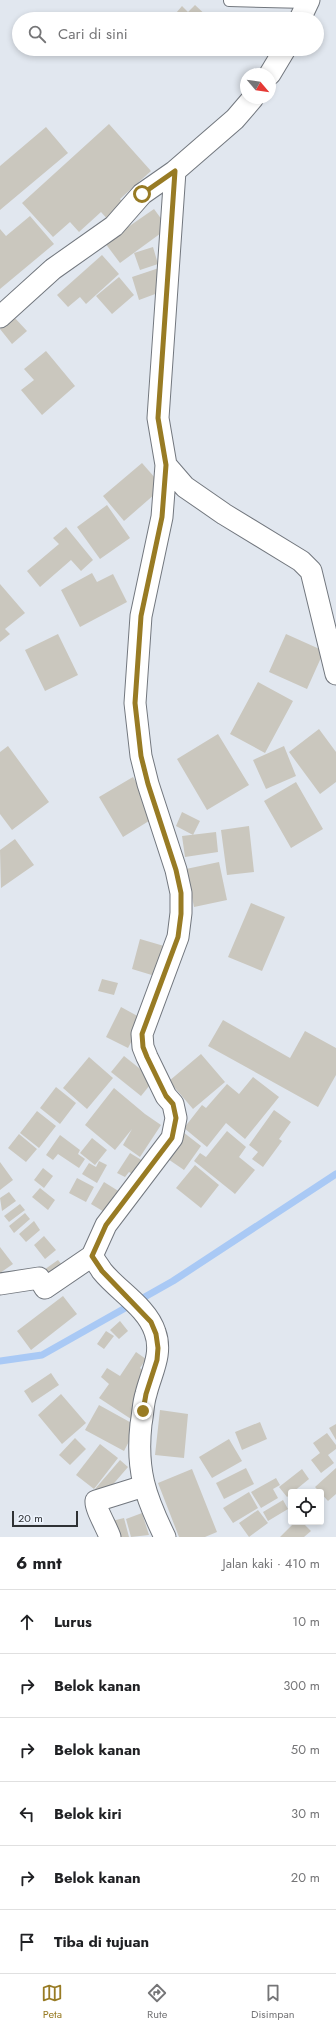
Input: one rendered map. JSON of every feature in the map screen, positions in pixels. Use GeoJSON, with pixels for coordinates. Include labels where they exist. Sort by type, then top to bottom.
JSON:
{"type":"FeatureCollection","features":[{"type":"Feature","properties":{"kind":"street"},"geometry":{"type":"LineString","coordinates":[[274,68],[281,56]]}},
{"type":"Feature","properties":{"kind":"street"},"geometry":{"type":"LineString","coordinates":[[0,316],[53,269],[114,226],[142,194],[175,171],[235,119],[248,104]]}},
{"type":"Feature","properties":{"kind":"street"},"geometry":{"type":"LineString","coordinates":[[97,1263],[106,1225],[172,1138],[176,1118],[173,1104],[166,1096],[147,1057],[143,1047],[142,1034],[178,937],[181,914],[181,893],[169,845],[148,784],[141,756],[135,703],[141,616],[162,517],[166,465],[158,418],[175,171]]}},
{"type":"Feature","properties":{"kind":"street"},"geometry":{"type":"LineString","coordinates":[[166,465],[185,487],[224,514],[301,561],[311,571],[336,674]]}},
{"type":"Feature","properties":{"kind":"street"},"geometry":{"type":"LineString","coordinates":[[0,1284],[39,1278],[45,1288],[97,1263]]}},
{"type":"Feature","properties":{"kind":"street"},"geometry":{"type":"LineString","coordinates":[[97,1263],[151,1322],[156,1334],[158,1348],[157,1360],[146,1394],[140,1434],[140,1470],[152,1510],[165,1537]]}},
{"type":"Feature","properties":{"kind":"street"},"geometry":{"type":"LineString","coordinates":[[110,1537],[105,1522],[96,1507],[96,1501],[144,1486]]}},
{"type":"Feature","properties":{"kind":"lane"},"geometry":{"type":"LineString","coordinates":[[229,1],[306,7]]}},
{"type":"Feature","properties":{"kind":"building"},"geometry":{"type":"Polygon","coordinates":[[[195,5],[202,12],[188,12],[195,5]]]}},
{"type":"Feature","properties":{"kind":"building"},"geometry":{"type":"Polygon","coordinates":[[[182,6],[188,12],[177,12],[182,6]]]}},
{"type":"Feature","properties":{"kind":"building"},"geometry":{"type":"Polygon","coordinates":[[[109,124],[151,171],[120,199],[127,207],[110,222],[101,212],[79,232],[70,222],[53,237],[22,203],[109,124]]]}},
{"type":"Feature","properties":{"kind":"building"},"geometry":{"type":"Polygon","coordinates":[[[46,127],[68,153],[0,210],[0,166],[46,127]]]}},
{"type":"Feature","properties":{"kind":"building"},"geometry":{"type":"Polygon","coordinates":[[[154,209],[168,228],[120,263],[102,239],[125,222],[128,227],[154,209]]]}},
{"type":"Feature","properties":{"kind":"building"},"geometry":{"type":"Polygon","coordinates":[[[30,216],[54,244],[0,289],[0,229],[6,236],[30,216]]]}},
{"type":"Feature","properties":{"kind":"building"},"geometry":{"type":"Polygon","coordinates":[[[153,247],[158,264],[140,270],[134,253],[153,247]]]}},
{"type":"Feature","properties":{"kind":"building"},"geometry":{"type":"Polygon","coordinates":[[[102,255],[119,274],[86,304],[80,297],[68,307],[57,295],[102,255]]]}},
{"type":"Feature","properties":{"kind":"building"},"geometry":{"type":"Polygon","coordinates":[[[159,268],[166,290],[139,300],[132,277],[159,268]]]}},
{"type":"Feature","properties":{"kind":"building"},"geometry":{"type":"Polygon","coordinates":[[[119,277],[134,295],[112,314],[96,296],[119,277]]]}},
{"type":"Feature","properties":{"kind":"building"},"geometry":{"type":"Polygon","coordinates":[[[14,317],[27,331],[12,344],[0,329],[14,317]]]}},
{"type":"Feature","properties":{"kind":"building"},"geometry":{"type":"Polygon","coordinates":[[[46,351],[75,386],[42,415],[21,390],[34,380],[24,369],[46,351]]]}},
{"type":"Feature","properties":{"kind":"building"},"geometry":{"type":"Polygon","coordinates":[[[142,463],[163,487],[124,521],[103,496],[142,463]]]}},
{"type":"Feature","properties":{"kind":"building"},"geometry":{"type":"Polygon","coordinates":[[[107,505],[130,538],[100,559],[77,527],[107,505]]]}},
{"type":"Feature","properties":{"kind":"building"},"geometry":{"type":"Polygon","coordinates":[[[66,527],[93,560],[81,571],[71,560],[40,587],[27,571],[59,544],[53,538],[66,527]]]}},
{"type":"Feature","properties":{"kind":"building"},"geometry":{"type":"Polygon","coordinates":[[[92,573],[97,582],[113,574],[127,602],[80,627],[61,590],[92,573]]]}},
{"type":"Feature","properties":{"kind":"building"},"geometry":{"type":"Polygon","coordinates":[[[0,584],[25,613],[5,629],[10,634],[0,642],[0,584]]]}},
{"type":"Feature","properties":{"kind":"building"},"geometry":{"type":"Polygon","coordinates":[[[58,634],[78,675],[45,691],[25,650],[58,634]]]}},
{"type":"Feature","properties":{"kind":"building"},"geometry":{"type":"Polygon","coordinates":[[[286,634],[324,651],[307,689],[269,672],[286,634]]]}},
{"type":"Feature","properties":{"kind":"building"},"geometry":{"type":"Polygon","coordinates":[[[258,682],[293,701],[265,753],[230,734],[258,682]]]}},
{"type":"Feature","properties":{"kind":"building"},"geometry":{"type":"Polygon","coordinates":[[[319,729],[336,752],[336,782],[320,794],[289,752],[319,729]]]}},
{"type":"Feature","properties":{"kind":"building"},"geometry":{"type":"Polygon","coordinates":[[[218,734],[249,785],[207,810],[177,759],[218,734]]]}},
{"type":"Feature","properties":{"kind":"building"},"geometry":{"type":"Polygon","coordinates":[[[8,746],[49,802],[12,830],[0,814],[0,752],[8,746]]]}},
{"type":"Feature","properties":{"kind":"building"},"geometry":{"type":"Polygon","coordinates":[[[284,746],[296,776],[266,789],[253,760],[284,746]]]}},
{"type":"Feature","properties":{"kind":"building"},"geometry":{"type":"Polygon","coordinates":[[[133,777],[157,816],[123,837],[99,797],[133,777]]]}},
{"type":"Feature","properties":{"kind":"building"},"geometry":{"type":"Polygon","coordinates":[[[296,782],[323,829],[291,848],[264,801],[296,782]]]}},
{"type":"Feature","properties":{"kind":"building"},"geometry":{"type":"Polygon","coordinates":[[[182,812],[200,821],[193,835],[176,826],[182,812]]]}},
{"type":"Feature","properties":{"kind":"building"},"geometry":{"type":"Polygon","coordinates":[[[249,826],[254,872],[227,875],[221,830],[249,826]]]}},
{"type":"Feature","properties":{"kind":"building"},"geometry":{"type":"Polygon","coordinates":[[[216,832],[218,852],[185,857],[182,836],[216,832]]]}},
{"type":"Feature","properties":{"kind":"building"},"geometry":{"type":"Polygon","coordinates":[[[15,839],[34,865],[1,888],[0,850],[15,839]]]}},
{"type":"Feature","properties":{"kind":"building"},"geometry":{"type":"Polygon","coordinates":[[[219,862],[227,900],[194,907],[186,869],[219,862]]]}},
{"type":"Feature","properties":{"kind":"building"},"geometry":{"type":"Polygon","coordinates":[[[251,903],[285,917],[262,971],[228,957],[251,903]]]}},
{"type":"Feature","properties":{"kind":"building"},"geometry":{"type":"Polygon","coordinates":[[[140,939],[164,946],[155,976],[132,969],[140,939]]]}},
{"type":"Feature","properties":{"kind":"building"},"geometry":{"type":"Polygon","coordinates":[[[102,979],[118,983],[114,995],[98,991],[102,979]]]}},
{"type":"Feature","properties":{"kind":"building"},"geometry":{"type":"Polygon","coordinates":[[[121,1007],[143,1019],[128,1048],[106,1037],[121,1007]]]}},
{"type":"Feature","properties":{"kind":"building"},"geometry":{"type":"Polygon","coordinates":[[[223,1020],[290,1058],[305,1031],[336,1048],[336,1075],[318,1107],[208,1046],[223,1020]]]}},
{"type":"Feature","properties":{"kind":"building"},"geometry":{"type":"Polygon","coordinates":[[[201,1054],[225,1082],[193,1109],[169,1081],[201,1054]]]}},
{"type":"Feature","properties":{"kind":"building"},"geometry":{"type":"Polygon","coordinates":[[[124,1056],[154,1080],[141,1096],[111,1072],[124,1056]]]}},
{"type":"Feature","properties":{"kind":"building"},"geometry":{"type":"Polygon","coordinates":[[[89,1057],[113,1078],[87,1109],[63,1088],[89,1057]]]}},
{"type":"Feature","properties":{"kind":"building"},"geometry":{"type":"Polygon","coordinates":[[[253,1077],[279,1097],[245,1139],[226,1123],[207,1147],[184,1128],[202,1105],[206,1108],[227,1084],[239,1094],[253,1077]]]}},
{"type":"Feature","properties":{"kind":"building"},"geometry":{"type":"Polygon","coordinates":[[[56,1087],[76,1103],[60,1124],[40,1108],[56,1087]]]}},
{"type":"Feature","properties":{"kind":"building"},"geometry":{"type":"Polygon","coordinates":[[[114,1088],[145,1114],[161,1125],[140,1157],[123,1145],[132,1129],[115,1150],[85,1125],[114,1088]]]}},
{"type":"Feature","properties":{"kind":"building"},"geometry":{"type":"Polygon","coordinates":[[[274,1110],[291,1122],[279,1139],[282,1141],[263,1167],[252,1159],[258,1152],[249,1145],[274,1110]]]}},
{"type":"Feature","properties":{"kind":"building"},"geometry":{"type":"Polygon","coordinates":[[[37,1111],[56,1126],[39,1148],[20,1133],[37,1111]]]}},
{"type":"Feature","properties":{"kind":"building"},"geometry":{"type":"Polygon","coordinates":[[[227,1131],[246,1147],[239,1157],[255,1170],[235,1194],[194,1161],[200,1153],[206,1157],[227,1131]]]}},
{"type":"Feature","properties":{"kind":"building"},"geometry":{"type":"Polygon","coordinates":[[[183,1132],[201,1146],[184,1170],[165,1157],[183,1132]]]}},
{"type":"Feature","properties":{"kind":"building"},"geometry":{"type":"Polygon","coordinates":[[[19,1134],[37,1149],[26,1162],[8,1148],[19,1134]]]}},
{"type":"Feature","properties":{"kind":"building"},"geometry":{"type":"Polygon","coordinates":[[[60,1135],[80,1150],[78,1154],[85,1159],[79,1168],[58,1154],[53,1160],[46,1155],[60,1135]]]}},
{"type":"Feature","properties":{"kind":"building"},"geometry":{"type":"Polygon","coordinates":[[[92,1138],[107,1150],[95,1165],[80,1153],[92,1138]]]}},
{"type":"Feature","properties":{"kind":"building"},"geometry":{"type":"Polygon","coordinates":[[[130,1153],[143,1161],[134,1175],[129,1172],[125,1177],[117,1173],[130,1153]]]}},
{"type":"Feature","properties":{"kind":"building"},"geometry":{"type":"Polygon","coordinates":[[[99,1161],[107,1165],[97,1183],[82,1174],[89,1163],[96,1167],[99,1161]]]}},
{"type":"Feature","properties":{"kind":"building"},"geometry":{"type":"Polygon","coordinates":[[[0,1162],[13,1180],[0,1190],[0,1162]]]}},
{"type":"Feature","properties":{"kind":"building"},"geometry":{"type":"Polygon","coordinates":[[[195,1165],[219,1185],[201,1208],[176,1188],[195,1165]]]}},
{"type":"Feature","properties":{"kind":"building"},"geometry":{"type":"Polygon","coordinates":[[[43,1168],[53,1176],[44,1188],[34,1180],[43,1168]]]}},
{"type":"Feature","properties":{"kind":"building"},"geometry":{"type":"Polygon","coordinates":[[[77,1178],[94,1187],[86,1202],[69,1193],[77,1178]]]}},
{"type":"Feature","properties":{"kind":"building"},"geometry":{"type":"Polygon","coordinates":[[[104,1182],[120,1192],[106,1213],[91,1204],[104,1182]]]}},
{"type":"Feature","properties":{"kind":"building"},"geometry":{"type":"Polygon","coordinates":[[[40,1188],[55,1200],[48,1210],[32,1197],[40,1188]]]}},
{"type":"Feature","properties":{"kind":"building"},"geometry":{"type":"Polygon","coordinates":[[[9,1192],[16,1201],[2,1211],[0,1198],[9,1192]]]}},
{"type":"Feature","properties":{"kind":"building"},"geometry":{"type":"Polygon","coordinates":[[[20,1204],[25,1210],[9,1222],[4,1216],[20,1204]]]}},
{"type":"Feature","properties":{"kind":"building"},"geometry":{"type":"Polygon","coordinates":[[[25,1213],[30,1219],[14,1233],[9,1226],[25,1213]]]}},
{"type":"Feature","properties":{"kind":"building"},"geometry":{"type":"Polygon","coordinates":[[[34,1221],[40,1230],[26,1242],[19,1234],[34,1221]]]}},
{"type":"Feature","properties":{"kind":"building"},"geometry":{"type":"Polygon","coordinates":[[[44,1236],[56,1250],[45,1259],[34,1245],[44,1236]]]}},
{"type":"Feature","properties":{"kind":"building"},"geometry":{"type":"Polygon","coordinates":[[[0,1247],[13,1264],[0,1273],[0,1247]]]}},
{"type":"Feature","properties":{"kind":"building"},"geometry":{"type":"Polygon","coordinates":[[[58,1260],[66,1270],[48,1283],[41,1272],[58,1260]]]}},
{"type":"Feature","properties":{"kind":"building"},"geometry":{"type":"Polygon","coordinates":[[[63,1296],[77,1314],[31,1350],[17,1331],[63,1296]]]}},
{"type":"Feature","properties":{"kind":"building"},"geometry":{"type":"Polygon","coordinates":[[[120,1321],[128,1331],[119,1339],[110,1330],[120,1321]]]}},
{"type":"Feature","properties":{"kind":"building"},"geometry":{"type":"Polygon","coordinates":[[[106,1331],[114,1336],[104,1349],[97,1344],[106,1331]]]}},
{"type":"Feature","properties":{"kind":"building"},"geometry":{"type":"Polygon","coordinates":[[[136,1352],[146,1359],[140,1368],[149,1375],[131,1419],[99,1398],[109,1384],[101,1377],[107,1368],[120,1376],[136,1352]]]}},
{"type":"Feature","properties":{"kind":"building"},"geometry":{"type":"Polygon","coordinates":[[[51,1373],[59,1385],[32,1403],[24,1391],[51,1373]]]}},
{"type":"Feature","properties":{"kind":"building"},"geometry":{"type":"Polygon","coordinates":[[[61,1394],[86,1423],[62,1444],[38,1415],[61,1394]]]}},
{"type":"Feature","properties":{"kind":"building"},"geometry":{"type":"Polygon","coordinates":[[[99,1405],[137,1426],[124,1451],[85,1430],[99,1405]]]}},
{"type":"Feature","properties":{"kind":"building"},"geometry":{"type":"Polygon","coordinates":[[[160,1410],[188,1414],[184,1458],[155,1455],[160,1410]]]}},
{"type":"Feature","properties":{"kind":"building"},"geometry":{"type":"Polygon","coordinates":[[[260,1422],[267,1439],[242,1450],[235,1432],[260,1422]]]}},
{"type":"Feature","properties":{"kind":"building"},"geometry":{"type":"Polygon","coordinates":[[[336,1424],[336,1440],[329,1428],[336,1424]]]}},
{"type":"Feature","properties":{"kind":"building"},"geometry":{"type":"Polygon","coordinates":[[[327,1433],[336,1445],[336,1449],[328,1455],[334,1463],[321,1473],[311,1460],[320,1453],[313,1443],[327,1433]]]}},
{"type":"Feature","properties":{"kind":"building"},"geometry":{"type":"Polygon","coordinates":[[[75,1438],[86,1449],[70,1465],[59,1455],[75,1438]]]}},
{"type":"Feature","properties":{"kind":"building"},"geometry":{"type":"Polygon","coordinates":[[[229,1439],[242,1461],[212,1478],[199,1457],[229,1439]]]}},
{"type":"Feature","properties":{"kind":"building"},"geometry":{"type":"Polygon","coordinates":[[[100,1444],[118,1458],[94,1489],[76,1475],[100,1444]]]}},
{"type":"Feature","properties":{"kind":"building"},"geometry":{"type":"Polygon","coordinates":[[[120,1460],[128,1467],[103,1496],[95,1489],[120,1460]]]}},
{"type":"Feature","properties":{"kind":"building"},"geometry":{"type":"Polygon","coordinates":[[[246,1468],[254,1484],[224,1499],[216,1483],[246,1468]]]}},
{"type":"Feature","properties":{"kind":"building"},"geometry":{"type":"Polygon","coordinates":[[[336,1468],[336,1494],[328,1501],[324,1497],[324,1489],[317,1489],[315,1487],[336,1468]]]}},
{"type":"Feature","properties":{"kind":"building"},"geometry":{"type":"Polygon","coordinates":[[[192,1469],[217,1532],[205,1537],[179,1537],[158,1483],[192,1469]]]}},
{"type":"Feature","properties":{"kind":"building"},"geometry":{"type":"Polygon","coordinates":[[[302,1469],[309,1479],[297,1489],[288,1489],[287,1497],[279,1487],[302,1469]]]}},
{"type":"Feature","properties":{"kind":"building"},"geometry":{"type":"Polygon","coordinates":[[[276,1478],[280,1485],[273,1489],[278,1498],[261,1508],[251,1492],[276,1478]]]}},
{"type":"Feature","properties":{"kind":"building"},"geometry":{"type":"Polygon","coordinates":[[[249,1492],[258,1508],[233,1523],[223,1508],[249,1492]]]}},
{"type":"Feature","properties":{"kind":"building"},"geometry":{"type":"Polygon","coordinates":[[[283,1500],[288,1509],[268,1521],[263,1512],[283,1500]]]}},
{"type":"Feature","properties":{"kind":"building"},"geometry":{"type":"Polygon","coordinates":[[[258,1510],[268,1523],[249,1537],[239,1523],[258,1510]]]}},
{"type":"Feature","properties":{"kind":"building"},"geometry":{"type":"Polygon","coordinates":[[[142,1513],[149,1535],[131,1537],[126,1519],[142,1513]]]}},
{"type":"Feature","properties":{"kind":"building"},"geometry":{"type":"Polygon","coordinates":[[[124,1518],[129,1537],[112,1537],[108,1522],[124,1518]]]}},
{"type":"Feature","properties":{"kind":"building"},"geometry":{"type":"Polygon","coordinates":[[[292,1525],[305,1525],[311,1531],[304,1537],[280,1537],[292,1525]]]}},
{"type":"Feature","properties":{"kind":"waterway"},"geometry":{"type":"LineString","coordinates":[[0,1361],[42,1355],[173,1281],[336,1174]]}},
{"type":"Feature","properties":{"kind":"route"},"geometry":{"type":"LineString","coordinates":[[142,194],[175,171],[158,418],[166,465],[162,517],[141,616],[135,703],[141,756],[157,813],[169,845],[181,893],[181,914],[178,937],[171,960],[146,1019],[142,1034],[143,1047],[147,1057],[166,1096],[173,1104],[176,1118],[172,1138],[118,1212],[106,1225],[92,1256],[102,1271],[151,1322],[156,1334],[158,1348],[157,1360],[146,1394],[143,1411]]}}]}
